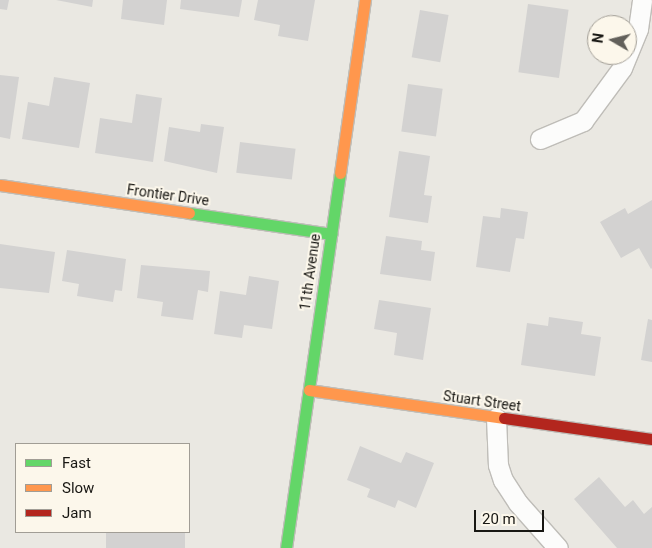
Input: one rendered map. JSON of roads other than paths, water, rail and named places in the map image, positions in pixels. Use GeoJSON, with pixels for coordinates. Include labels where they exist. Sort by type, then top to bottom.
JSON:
{"type":"FeatureCollection","features":[{"type":"Feature","properties":{"kind":"street","name":"11th Avenue"},"geometry":{"type":"LineString","coordinates":[[286,548],[365,0]]}},
{"type":"Feature","properties":{"kind":"street"},"geometry":{"type":"LineString","coordinates":[[540,139],[583,121],[622,68],[638,29],[642,0]]}},
{"type":"Feature","properties":{"kind":"street","name":"Frontier Drive"},"geometry":{"type":"LineString","coordinates":[[0,185],[331,234]]}},
{"type":"Feature","properties":{"kind":"street","name":"Stuart Street"},"geometry":{"type":"LineString","coordinates":[[309,390],[652,439]]}},
{"type":"Feature","properties":{"kind":"street"},"geometry":{"type":"LineString","coordinates":[[496,418],[498,465],[503,480],[518,504],[558,548]]}}]}
